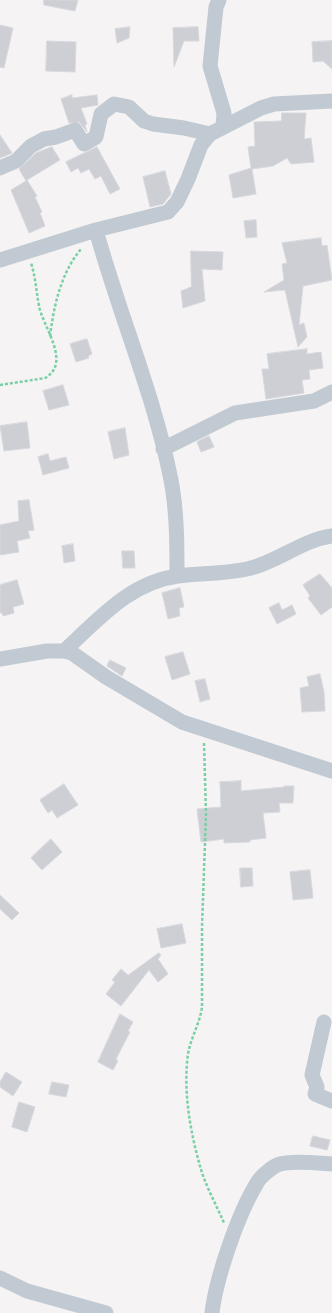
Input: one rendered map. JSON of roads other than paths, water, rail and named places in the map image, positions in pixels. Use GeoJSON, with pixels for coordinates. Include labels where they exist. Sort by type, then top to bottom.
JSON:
{"type":"FeatureCollection","features":[{"type":"Feature","properties":{"kind":"street"},"geometry":{"type":"LineString","coordinates":[[217,130],[224,113],[210,66],[216,6],[219,0]]}},
{"type":"Feature","properties":{"kind":"street"},"geometry":{"type":"LineString","coordinates":[[0,260],[168,212],[177,202],[188,179],[201,145],[217,130],[261,108],[274,104],[332,101]]}},
{"type":"Feature","properties":{"kind":"street"},"geometry":{"type":"LineString","coordinates":[[0,168],[16,161],[31,146],[44,139],[56,137],[74,130],[84,144],[96,137],[101,114],[114,104],[129,107],[144,121],[153,124],[217,130]]}},
{"type":"Feature","properties":{"kind":"street"},"geometry":{"type":"LineString","coordinates":[[96,232],[142,371],[171,480],[175,504],[177,576]]}},
{"type":"Feature","properties":{"kind":"street"},"geometry":{"type":"LineString","coordinates":[[163,449],[235,413],[314,401],[332,392]]}},
{"type":"Feature","properties":{"kind":"street"},"geometry":{"type":"LineString","coordinates":[[64,651],[103,614],[138,589],[155,582],[177,576],[218,574],[252,568],[295,547],[332,536]]}},
{"type":"Feature","properties":{"kind":"street"},"geometry":{"type":"LineString","coordinates":[[0,659],[47,651],[64,651],[81,658],[106,677],[182,722],[332,770]]}},
{"type":"Feature","properties":{"kind":"street"},"geometry":{"type":"LineString","coordinates":[[324,1022],[312,1075],[317,1087],[315,1094],[332,1101]]}},
{"type":"Feature","properties":{"kind":"street"},"geometry":{"type":"LineString","coordinates":[[212,1313],[216,1290],[231,1241],[257,1182],[277,1165],[330,1160]]}},
{"type":"Feature","properties":{"kind":"street"},"geometry":{"type":"LineString","coordinates":[[0,1278],[27,1290],[106,1313]]}}]}
